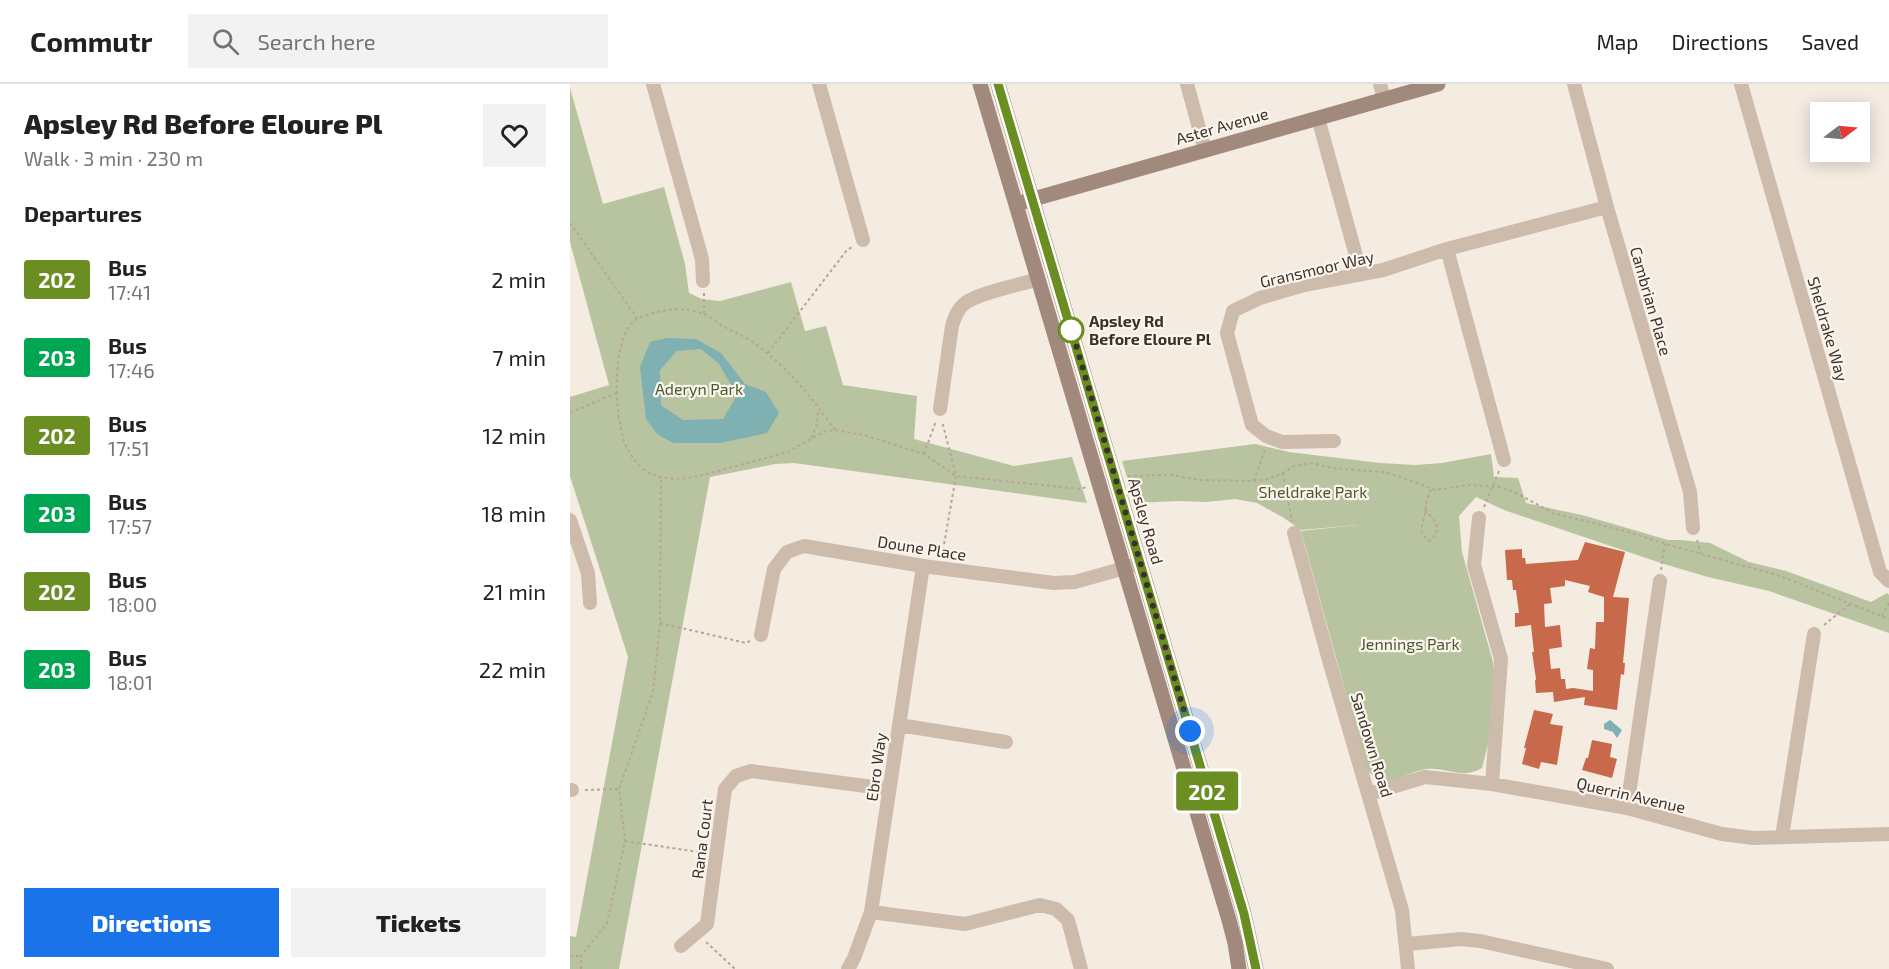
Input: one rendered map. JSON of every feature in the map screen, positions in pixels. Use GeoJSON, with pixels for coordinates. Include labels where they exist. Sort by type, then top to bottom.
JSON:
{"type":"FeatureCollection","features":[{"type":"Feature","properties":{"kind":"main road","name":"Apsley Road"},"geometry":{"type":"LineString","coordinates":[[980,84],[1229,920],[1239,969]]}},
{"type":"Feature","properties":{"kind":"main road","name":"Apsley Road"},"geometry":{"type":"LineString","coordinates":[[998,84],[1244,914],[1256,969]]}},
{"type":"Feature","properties":{"kind":"main road","name":"Aster Avenue"},"geometry":{"type":"LineString","coordinates":[[1016,204],[1438,84]]}},
{"type":"Feature","properties":{"kind":"street"},"geometry":{"type":"LineString","coordinates":[[652,84],[702,259],[703,281]]}},
{"type":"Feature","properties":{"kind":"street"},"geometry":{"type":"LineString","coordinates":[[819,84],[863,240]]}},
{"type":"Feature","properties":{"kind":"street"},"geometry":{"type":"LineString","coordinates":[[1187,84],[1205,150]]}},
{"type":"Feature","properties":{"kind":"street"},"geometry":{"type":"LineString","coordinates":[[1380,84],[1384,99]]}},
{"type":"Feature","properties":{"kind":"street","name":"Cambrian Place"},"geometry":{"type":"LineString","coordinates":[[1574,84],[1607,207],[1690,492],[1693,528]]}},
{"type":"Feature","properties":{"kind":"street","name":"Sheldrake Way"},"geometry":{"type":"LineString","coordinates":[[1741,84],[1880,572],[1889,581]]}},
{"type":"Feature","properties":{"kind":"street"},"geometry":{"type":"LineString","coordinates":[[1318,118],[1355,252],[1359,275]]}},
{"type":"Feature","properties":{"kind":"street","name":"Gransmoor Way"},"geometry":{"type":"LineString","coordinates":[[1266,436],[1252,425],[1227,333],[1233,311],[1260,298],[1304,285],[1383,270],[1447,249],[1607,207]]}},
{"type":"Feature","properties":{"kind":"street"},"geometry":{"type":"LineString","coordinates":[[1447,249],[1504,460]]}},
{"type":"Feature","properties":{"kind":"street"},"geometry":{"type":"LineString","coordinates":[[940,409],[952,326],[962,306],[969,300],[980,296],[1038,279]]}},
{"type":"Feature","properties":{"kind":"street"},"geometry":{"type":"LineString","coordinates":[[1266,436],[1282,442],[1334,441]]}},
{"type":"Feature","properties":{"kind":"street"},"geometry":{"type":"LineString","coordinates":[[1479,518],[1474,565],[1501,659],[1492,784]]}},
{"type":"Feature","properties":{"kind":"street"},"geometry":{"type":"LineString","coordinates":[[570,520],[588,573],[590,603]]}},
{"type":"Feature","properties":{"kind":"street","name":"Sandown Road"},"geometry":{"type":"LineString","coordinates":[[1294,533],[1402,910],[1408,969]]}},
{"type":"Feature","properties":{"kind":"street","name":"Doune Place"},"geometry":{"type":"LineString","coordinates":[[761,635],[774,569],[786,552],[804,546],[923,566],[1065,583],[1140,564]]}},
{"type":"Feature","properties":{"kind":"street","name":"Ebro Way"},"geometry":{"type":"LineString","coordinates":[[848,969],[871,912],[923,566]]}},
{"type":"Feature","properties":{"kind":"street"},"geometry":{"type":"LineString","coordinates":[[1627,808],[1660,581]]}},
{"type":"Feature","properties":{"kind":"street"},"geometry":{"type":"LineString","coordinates":[[1782,837],[1814,634]]}},
{"type":"Feature","properties":{"kind":"street"},"geometry":{"type":"LineString","coordinates":[[899,724],[1006,742]]}},
{"type":"Feature","properties":{"kind":"street","name":"Rana Court"},"geometry":{"type":"LineString","coordinates":[[681,946],[707,924],[725,789],[736,776],[751,771],[889,789]]}},
{"type":"Feature","properties":{"kind":"street","name":"Querrin Avenue"},"geometry":{"type":"LineString","coordinates":[[1369,795],[1425,777],[1492,784],[1627,808],[1722,834],[1753,838],[1889,834]]}},
{"type":"Feature","properties":{"kind":"street"},"geometry":{"type":"LineString","coordinates":[[871,912],[965,924],[1040,905],[1056,909],[1068,920],[1081,969]]}},
{"type":"Feature","properties":{"kind":"street"},"geometry":{"type":"LineString","coordinates":[[1407,944],[1450,940],[1480,941],[1607,969]]}},
{"type":"Feature","properties":{"kind":"path"},"geometry":{"type":"LineString","coordinates":[[570,223],[637,318]]}},
{"type":"Feature","properties":{"kind":"path"},"geometry":{"type":"LineString","coordinates":[[768,353],[847,250],[863,240]]}},
{"type":"Feature","properties":{"kind":"path"},"geometry":{"type":"LineString","coordinates":[[703,281],[704,314]]}},
{"type":"Feature","properties":{"kind":"path"},"geometry":{"type":"LineString","coordinates":[[835,430],[802,386],[768,353],[704,314],[680,308],[649,314],[631,323],[624,337],[620,350],[616,393],[621,429],[630,454],[643,469],[661,477],[685,479],[788,452],[823,432],[835,430],[864,435],[924,454],[956,476],[1080,489],[1086,487]]}},
{"type":"Feature","properties":{"kind":"path"},"geometry":{"type":"LineString","coordinates":[[570,413],[616,393]]}},
{"type":"Feature","properties":{"kind":"path"},"geometry":{"type":"LineString","coordinates":[[812,438],[818,409]]}},
{"type":"Feature","properties":{"kind":"path"},"geometry":{"type":"LineString","coordinates":[[924,454],[940,409]]}},
{"type":"Feature","properties":{"kind":"path"},"geometry":{"type":"LineString","coordinates":[[940,409],[956,476],[940,568]]}},
{"type":"Feature","properties":{"kind":"path"},"geometry":{"type":"LineString","coordinates":[[1254,481],[1266,450],[1266,436]]}},
{"type":"Feature","properties":{"kind":"path"},"geometry":{"type":"LineString","coordinates":[[1479,518],[1504,460]]}},
{"type":"Feature","properties":{"kind":"path"},"geometry":{"type":"LineString","coordinates":[[1122,478],[1133,475],[1171,475],[1200,480],[1254,481],[1265,480],[1294,466],[1312,463],[1340,469],[1383,472],[1431,489],[1445,490],[1469,485],[1501,487],[1553,513],[1780,576],[1889,619]]}},
{"type":"Feature","properties":{"kind":"path"},"geometry":{"type":"LineString","coordinates":[[1282,473],[1294,533]]}},
{"type":"Feature","properties":{"kind":"path"},"geometry":{"type":"LineString","coordinates":[[581,969],[581,956],[607,923],[625,841],[618,789],[653,692],[660,623],[661,477]]}},
{"type":"Feature","properties":{"kind":"path"},"geometry":{"type":"LineString","coordinates":[[1425,510],[1437,524],[1437,530],[1430,541],[1422,532],[1421,525],[1426,498],[1431,489]]}},
{"type":"Feature","properties":{"kind":"path"},"geometry":{"type":"LineString","coordinates":[[1693,528],[1701,554]]}},
{"type":"Feature","properties":{"kind":"path"},"geometry":{"type":"LineString","coordinates":[[1660,581],[1665,543]]}},
{"type":"Feature","properties":{"kind":"path"},"geometry":{"type":"LineString","coordinates":[[1882,616],[1889,603]]}},
{"type":"Feature","properties":{"kind":"path"},"geometry":{"type":"LineString","coordinates":[[1814,634],[1850,604]]}},
{"type":"Feature","properties":{"kind":"path"},"geometry":{"type":"LineString","coordinates":[[660,623],[746,643],[761,635]]}},
{"type":"Feature","properties":{"kind":"path"},"geometry":{"type":"LineString","coordinates":[[571,790],[618,789]]}},
{"type":"Feature","properties":{"kind":"path"},"geometry":{"type":"LineString","coordinates":[[625,841],[716,855]]}},
{"type":"Feature","properties":{"kind":"path"},"geometry":{"type":"LineString","coordinates":[[696,933],[735,969]]}},
{"type":"Feature","properties":{"kind":"path"},"geometry":{"type":"LineString","coordinates":[[570,956],[581,956]]}},
{"type":"Feature","properties":{"kind":"green space","name":"Aderyn Park"},"geometry":{"type":"Polygon","coordinates":[[[570,88],[603,204],[664,187],[685,264],[689,293],[702,299],[720,301],[791,282],[805,331],[826,326],[843,385],[917,396],[914,439],[1014,466],[1072,457],[1087,503],[794,463],[775,464],[710,477],[619,969],[570,969],[570,936],[576,937],[628,657],[570,476],[570,397],[609,385],[570,242],[570,88]]]}},
{"type":"Feature","properties":{"kind":"green space"},"geometry":{"type":"Polygon","coordinates":[[[1255,444],[1289,452],[1415,465],[1442,463],[1491,454],[1494,477],[1518,478],[1526,503],[1586,516],[1668,540],[1710,543],[1749,562],[1786,571],[1871,602],[1887,593],[1889,595],[1889,633],[1769,591],[1664,564],[1504,510],[1476,497],[1459,516],[1462,552],[1493,662],[1494,692],[1488,744],[1482,768],[1468,773],[1427,769],[1392,780],[1381,780],[1367,770],[1301,531],[1358,525],[1301,530],[1257,503],[1235,499],[1206,502],[1135,503],[1122,461],[1255,444]]]}},
{"type":"Feature","properties":{"kind":"water"},"geometry":{"type":"Polygon","coordinates":[[[667,338],[696,339],[721,353],[745,384],[766,392],[779,413],[767,433],[720,443],[673,443],[657,434],[646,419],[640,367],[650,342],[667,338]],[[701,349],[677,351],[660,370],[661,405],[683,420],[723,419],[737,395],[719,364],[701,349]]]}},
{"type":"Feature","properties":{"kind":"water"},"geometry":{"type":"Polygon","coordinates":[[[1610,720],[1622,730],[1617,738],[1613,732],[1604,729],[1604,724],[1610,720]]]}},
{"type":"Feature","properties":{"kind":"building"},"geometry":{"type":"Polygon","coordinates":[[[1585,542],[1625,552],[1613,597],[1629,598],[1624,675],[1621,674],[1617,710],[1584,705],[1585,697],[1554,702],[1553,692],[1536,693],[1531,625],[1515,627],[1515,613],[1519,613],[1516,590],[1513,590],[1512,580],[1507,580],[1505,550],[1522,549],[1522,558],[1525,558],[1526,564],[1578,560],[1585,542]],[[1565,580],[1565,586],[1550,588],[1552,603],[1544,604],[1545,627],[1560,625],[1562,647],[1549,649],[1551,669],[1560,668],[1561,679],[1565,679],[1566,689],[1593,691],[1593,670],[1587,669],[1590,648],[1595,649],[1596,622],[1604,622],[1604,597],[1588,592],[1590,586],[1565,580]]]}},
{"type":"Feature","properties":{"kind":"building"},"geometry":{"type":"Polygon","coordinates":[[[1534,710],[1553,714],[1550,724],[1563,726],[1557,765],[1541,762],[1539,769],[1522,764],[1534,710]]]}},
{"type":"Feature","properties":{"kind":"building"},"geometry":{"type":"Polygon","coordinates":[[[1592,740],[1612,744],[1610,757],[1617,759],[1612,778],[1582,770],[1588,758],[1592,740]]]}},
{"type":"Feature","properties":{"kind":"bus line","name":"202"},"geometry":{"type":"LineString","coordinates":[[998,84],[1244,914],[1256,969]]}},
{"type":"Feature","properties":{"kind":"place","name":"Apsley Rd Before Eloure Pl"},"geometry":{"type":"Point","coordinates":[1071,330]}},
{"type":"Feature","properties":{"kind":"route"},"geometry":{"type":"LineString","coordinates":[[1071,330],[1071,328],[1190,731]]}},
{"type":"Feature","properties":{"kind":"park label","name":"Sheldrake Park"},"geometry":{"type":"Point","coordinates":[1313,492]}},
{"type":"Feature","properties":{"kind":"park label","name":"Jennings Park"},"geometry":{"type":"Point","coordinates":[1410,644]}}]}
